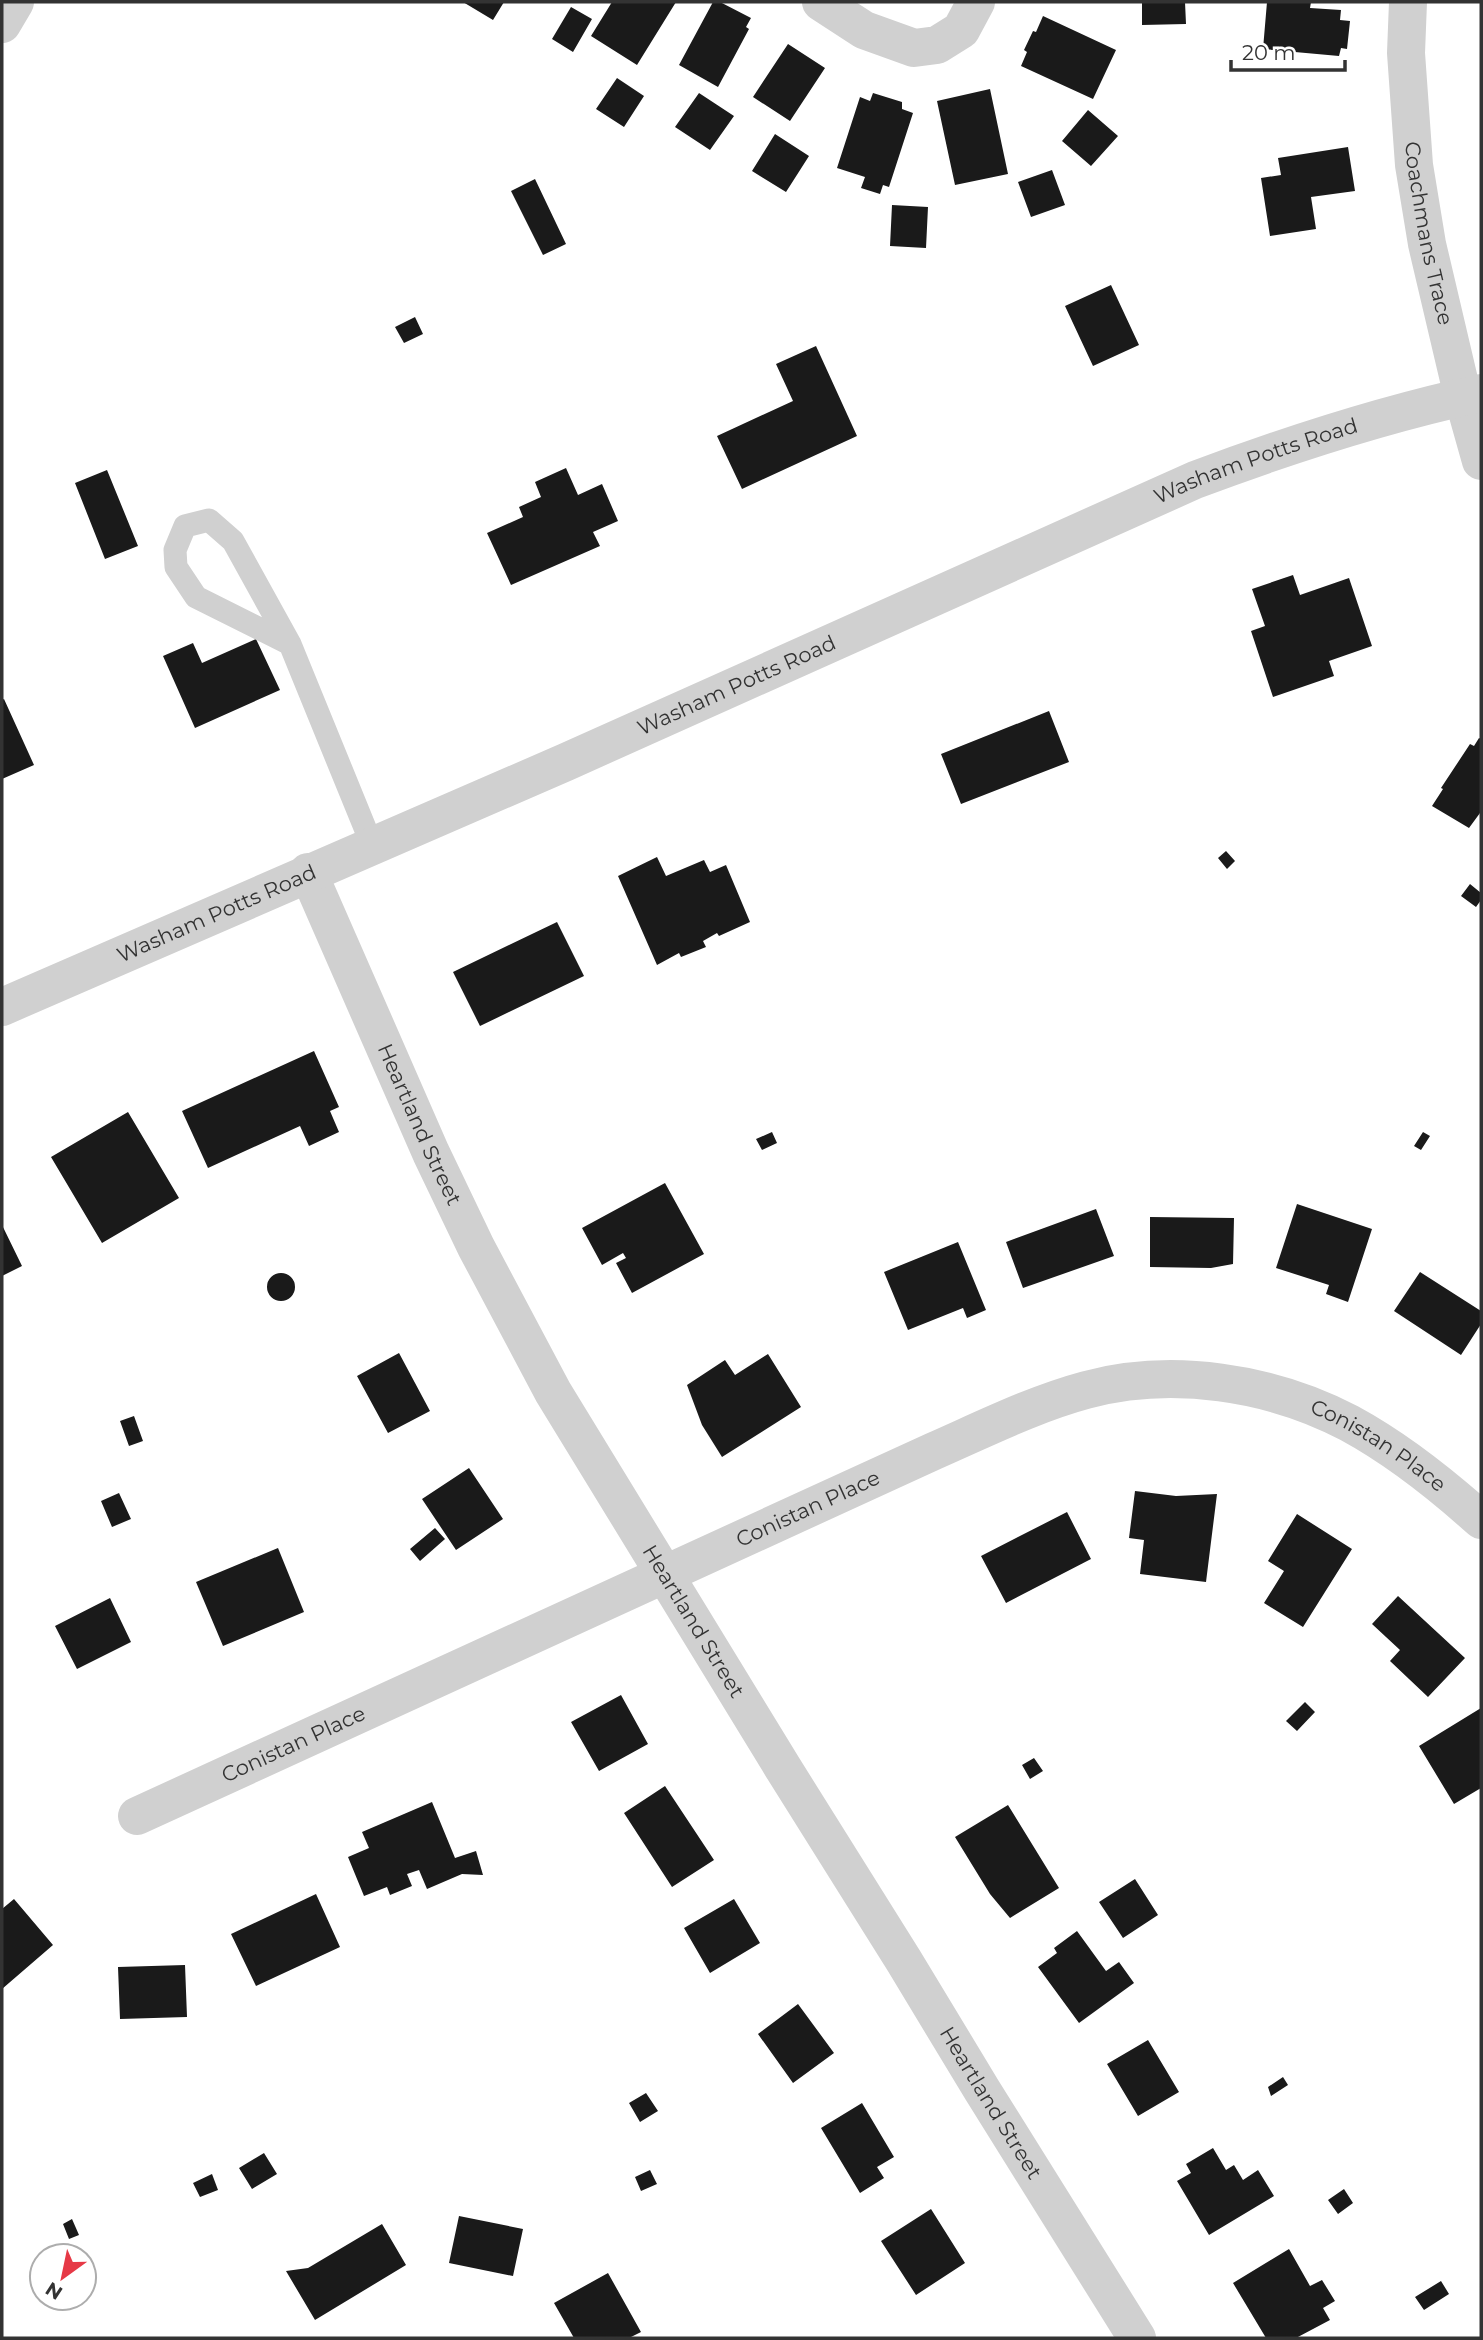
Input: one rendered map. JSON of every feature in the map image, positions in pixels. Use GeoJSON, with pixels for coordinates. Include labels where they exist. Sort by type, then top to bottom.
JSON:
{"type":"FeatureCollection","features":[{"type":"Feature","properties":{"kind":"street"},"geometry":{"type":"LineString","coordinates":[[2,24],[15,2]]}},
{"type":"Feature","properties":{"kind":"street"},"geometry":{"type":"LineString","coordinates":[[821,2],[864,30],[914,48],[937,45],[961,30],[975,2]]}},
{"type":"Feature","properties":{"kind":"street","name":"Coachmans Trace"},"geometry":{"type":"LineString","coordinates":[[1408,2],[1406,53],[1414,165],[1427,244],[1472,395],[1481,461]]}},
{"type":"Feature","properties":{"kind":"street","name":"Washam Potts Road"},"geometry":{"type":"LineString","coordinates":[[2,1007],[566,762],[1195,480],[1317,437],[1472,395]]}},
{"type":"Feature","properties":{"kind":"street","name":"Heartland Street"},"geometry":{"type":"LineString","coordinates":[[308,872],[475,1248],[553,1392],[1137,2338]]}},
{"type":"Feature","properties":{"kind":"street","name":"Conistan Place"},"geometry":{"type":"LineString","coordinates":[[137,1816],[934,1451],[1045,1403],[1087,1390],[1150,1380],[1184,1380],[1256,1389],[1300,1402],[1349,1423],[1415,1465],[1481,1520]]}},
{"type":"Feature","properties":{"kind":"lane"},"geometry":{"type":"LineString","coordinates":[[290,644],[197,597],[176,567],[175,550],[185,526],[209,520],[233,541],[290,644],[372,845]]}},
{"type":"Feature","properties":{"kind":"building"},"geometry":{"type":"Polygon","coordinates":[[[463,2],[504,2],[493,20],[463,2]]]}},
{"type":"Feature","properties":{"kind":"building"},"geometry":{"type":"Polygon","coordinates":[[[612,2],[676,2],[637,65],[591,36],[612,2]]]}},
{"type":"Feature","properties":{"kind":"building"},"geometry":{"type":"Polygon","coordinates":[[[713,2],[720,2],[751,18],[746,27],[749,29],[718,87],[679,65],[713,2]]]}},
{"type":"Feature","properties":{"kind":"building"},"geometry":{"type":"Polygon","coordinates":[[[1142,2],[1185,2],[1186,24],[1142,25],[1142,2]]]}},
{"type":"Feature","properties":{"kind":"building"},"geometry":{"type":"Polygon","coordinates":[[[1267,2],[1311,2],[1310,8],[1341,10],[1340,20],[1350,21],[1347,49],[1341,48],[1339,56],[1263,49],[1267,2]]]}},
{"type":"Feature","properties":{"kind":"building"},"geometry":{"type":"Polygon","coordinates":[[[571,7],[592,19],[573,52],[552,39],[571,7]]]}},
{"type":"Feature","properties":{"kind":"building"},"geometry":{"type":"Polygon","coordinates":[[[1043,16],[1116,50],[1093,99],[1021,66],[1027,52],[1024,50],[1043,16]]]}},
{"type":"Feature","properties":{"kind":"building"},"geometry":{"type":"Polygon","coordinates":[[[788,44],[825,68],[790,121],[753,97],[788,44]]]}},
{"type":"Feature","properties":{"kind":"building"},"geometry":{"type":"Polygon","coordinates":[[[617,78],[644,96],[624,127],[596,109],[617,78]]]}},
{"type":"Feature","properties":{"kind":"building"},"geometry":{"type":"Polygon","coordinates":[[[990,89],[1008,174],[955,185],[937,101],[990,89]]]}},
{"type":"Feature","properties":{"kind":"building"},"geometry":{"type":"Polygon","coordinates":[[[699,93],[734,116],[710,150],[675,127],[699,93]]]}},
{"type":"Feature","properties":{"kind":"building"},"geometry":{"type":"Polygon","coordinates":[[[873,93],[902,102],[902,109],[913,113],[889,187],[883,185],[880,194],[861,188],[865,177],[837,168],[860,97],[870,101],[873,93]]]}},
{"type":"Feature","properties":{"kind":"building"},"geometry":{"type":"Polygon","coordinates":[[[1088,110],[1118,136],[1091,166],[1062,141],[1088,110]]]}},
{"type":"Feature","properties":{"kind":"building"},"geometry":{"type":"Polygon","coordinates":[[[775,134],[809,156],[786,192],[752,171],[775,134]]]}},
{"type":"Feature","properties":{"kind":"building"},"geometry":{"type":"Polygon","coordinates":[[[1348,147],[1355,191],[1311,197],[1316,229],[1270,236],[1261,178],[1281,175],[1278,158],[1348,147]]]}},
{"type":"Feature","properties":{"kind":"building"},"geometry":{"type":"Polygon","coordinates":[[[1052,170],[1065,205],[1031,217],[1018,182],[1052,170]]]}},
{"type":"Feature","properties":{"kind":"building"},"geometry":{"type":"Polygon","coordinates":[[[535,179],[566,244],[543,255],[511,191],[535,179]]]}},
{"type":"Feature","properties":{"kind":"building"},"geometry":{"type":"Polygon","coordinates":[[[892,205],[928,207],[926,248],[890,246],[892,205]]]}},
{"type":"Feature","properties":{"kind":"building"},"geometry":{"type":"Polygon","coordinates":[[[1111,285],[1139,345],[1093,366],[1065,306],[1111,285]]]}},
{"type":"Feature","properties":{"kind":"building"},"geometry":{"type":"Polygon","coordinates":[[[415,317],[423,334],[404,343],[395,327],[415,317]]]}},
{"type":"Feature","properties":{"kind":"building"},"geometry":{"type":"Polygon","coordinates":[[[816,346],[857,436],[742,489],[717,436],[793,401],[776,364],[816,346]]]}},
{"type":"Feature","properties":{"kind":"building"},"geometry":{"type":"Polygon","coordinates":[[[566,468],[578,495],[602,484],[618,521],[593,532],[600,546],[511,585],[487,533],[523,517],[519,507],[541,497],[535,482],[566,468]]]}},
{"type":"Feature","properties":{"kind":"building"},"geometry":{"type":"Polygon","coordinates":[[[107,470],[138,546],[105,559],[75,483],[107,470]]]}},
{"type":"Feature","properties":{"kind":"building"},"geometry":{"type":"Polygon","coordinates":[[[1293,575],[1300,595],[1349,578],[1372,646],[1329,661],[1334,676],[1273,697],[1251,631],[1265,626],[1252,589],[1293,575]]]}},
{"type":"Feature","properties":{"kind":"building"},"geometry":{"type":"Polygon","coordinates":[[[256,639],[280,690],[195,728],[163,656],[193,643],[202,663],[256,639]]]}},
{"type":"Feature","properties":{"kind":"building"},"geometry":{"type":"Polygon","coordinates":[[[4,699],[34,765],[2,779],[2,700],[4,699]]]}},
{"type":"Feature","properties":{"kind":"building"},"geometry":{"type":"Polygon","coordinates":[[[1049,711],[1069,762],[961,804],[941,754],[1049,711]]]}},
{"type":"Feature","properties":{"kind":"building"},"geometry":{"type":"Polygon","coordinates":[[[1479,738],[1481,814],[1469,828],[1432,806],[1470,744],[1474,746],[1479,738]]]}},
{"type":"Feature","properties":{"kind":"building"},"geometry":{"type":"Polygon","coordinates":[[[1226,851],[1235,861],[1227,869],[1218,858],[1226,851]]]}},
{"type":"Feature","properties":{"kind":"building"},"geometry":{"type":"Polygon","coordinates":[[[657,857],[666,876],[704,860],[710,872],[726,865],[750,922],[719,936],[717,933],[703,941],[706,947],[681,957],[679,953],[657,965],[618,876],[657,857]]]}},
{"type":"Feature","properties":{"kind":"building"},"geometry":{"type":"Polygon","coordinates":[[[1470,884],[1481,893],[1481,900],[1476,907],[1461,896],[1470,884]]]}},
{"type":"Feature","properties":{"kind":"building"},"geometry":{"type":"Polygon","coordinates":[[[557,922],[584,976],[480,1026],[453,972],[557,922]]]}},
{"type":"Feature","properties":{"kind":"building"},"geometry":{"type":"Polygon","coordinates":[[[314,1051],[339,1107],[330,1111],[339,1132],[309,1146],[300,1126],[208,1168],[182,1111],[314,1051]]]}},
{"type":"Feature","properties":{"kind":"building"},"geometry":{"type":"Polygon","coordinates":[[[128,1112],[179,1198],[102,1243],[51,1157],[128,1112]]]}},
{"type":"Feature","properties":{"kind":"building"},"geometry":{"type":"Polygon","coordinates":[[[772,1132],[777,1143],[762,1150],[756,1139],[772,1132]]]}},
{"type":"Feature","properties":{"kind":"building"},"geometry":{"type":"Polygon","coordinates":[[[1423,1132],[1430,1136],[1421,1150],[1414,1146],[1423,1132]]]}},
{"type":"Feature","properties":{"kind":"building"},"geometry":{"type":"Polygon","coordinates":[[[665,1183],[704,1254],[632,1293],[616,1263],[626,1258],[623,1253],[602,1265],[582,1228],[665,1183]]]}},
{"type":"Feature","properties":{"kind":"building"},"geometry":{"type":"Polygon","coordinates":[[[1297,1204],[1372,1229],[1348,1302],[1326,1294],[1329,1285],[1276,1268],[1297,1204]]]}},
{"type":"Feature","properties":{"kind":"building"},"geometry":{"type":"Polygon","coordinates":[[[1096,1209],[1114,1256],[1023,1288],[1006,1242],[1096,1209]]]}},
{"type":"Feature","properties":{"kind":"building"},"geometry":{"type":"Polygon","coordinates":[[[1150,1217],[1234,1218],[1233,1264],[1211,1268],[1150,1267],[1150,1217]]]}},
{"type":"Feature","properties":{"kind":"building"},"geometry":{"type":"Polygon","coordinates":[[[2,1225],[22,1266],[2,1276],[2,1225]]]}},
{"type":"Feature","properties":{"kind":"building"},"geometry":{"type":"Polygon","coordinates":[[[958,1242],[986,1310],[967,1318],[963,1308],[908,1330],[884,1272],[958,1242]]]}},
{"type":"Feature","properties":{"kind":"building"},"geometry":{"type":"Polygon","coordinates":[[[1420,1272],[1481,1311],[1481,1324],[1461,1355],[1394,1311],[1420,1272]]]}},
{"type":"Feature","properties":{"kind":"building"},"geometry":{"type":"Polygon","coordinates":[[[281,1273],[291,1277],[295,1287],[291,1297],[281,1301],[271,1297],[267,1287],[271,1277],[281,1273]]]}},
{"type":"Feature","properties":{"kind":"building"},"geometry":{"type":"Polygon","coordinates":[[[399,1353],[430,1411],[388,1433],[357,1376],[399,1353]]]}},
{"type":"Feature","properties":{"kind":"building"},"geometry":{"type":"Polygon","coordinates":[[[768,1354],[801,1407],[722,1457],[702,1425],[687,1385],[725,1360],[735,1375],[768,1354]]]}},
{"type":"Feature","properties":{"kind":"building"},"geometry":{"type":"Polygon","coordinates":[[[134,1416],[143,1441],[129,1446],[120,1421],[134,1416]]]}},
{"type":"Feature","properties":{"kind":"building"},"geometry":{"type":"Polygon","coordinates":[[[469,1468],[503,1519],[456,1550],[422,1499],[469,1468]]]}},
{"type":"Feature","properties":{"kind":"building"},"geometry":{"type":"Polygon","coordinates":[[[1135,1491],[1176,1496],[1217,1494],[1206,1582],[1140,1574],[1144,1540],[1129,1538],[1135,1491]]]}},
{"type":"Feature","properties":{"kind":"building"},"geometry":{"type":"Polygon","coordinates":[[[119,1493],[131,1519],[112,1527],[101,1501],[119,1493]]]}},
{"type":"Feature","properties":{"kind":"building"},"geometry":{"type":"Polygon","coordinates":[[[1067,1512],[1091,1559],[1006,1603],[981,1556],[1067,1512]]]}},
{"type":"Feature","properties":{"kind":"building"},"geometry":{"type":"Polygon","coordinates":[[[1297,1514],[1352,1549],[1303,1627],[1264,1603],[1284,1571],[1268,1561],[1297,1514]]]}},
{"type":"Feature","properties":{"kind":"building"},"geometry":{"type":"Polygon","coordinates":[[[435,1528],[445,1539],[420,1561],[410,1549],[435,1528]]]}},
{"type":"Feature","properties":{"kind":"building"},"geometry":{"type":"Polygon","coordinates":[[[278,1548],[304,1612],[223,1646],[196,1582],[278,1548]]]}},
{"type":"Feature","properties":{"kind":"building"},"geometry":{"type":"Polygon","coordinates":[[[1398,1596],[1465,1658],[1428,1697],[1390,1661],[1400,1650],[1372,1624],[1398,1596]]]}},
{"type":"Feature","properties":{"kind":"building"},"geometry":{"type":"Polygon","coordinates":[[[110,1598],[131,1642],[77,1669],[55,1626],[110,1598]]]}},
{"type":"Feature","properties":{"kind":"building"},"geometry":{"type":"Polygon","coordinates":[[[621,1695],[648,1744],[599,1771],[571,1722],[621,1695]]]}},
{"type":"Feature","properties":{"kind":"building"},"geometry":{"type":"Polygon","coordinates":[[[1305,1702],[1315,1712],[1297,1731],[1286,1721],[1305,1702]]]}},
{"type":"Feature","properties":{"kind":"building"},"geometry":{"type":"Polygon","coordinates":[[[1481,1708],[1481,1788],[1454,1804],[1419,1746],[1481,1708]]]}},
{"type":"Feature","properties":{"kind":"building"},"geometry":{"type":"Polygon","coordinates":[[[1034,1758],[1043,1771],[1030,1779],[1022,1765],[1034,1758]]]}},
{"type":"Feature","properties":{"kind":"building"},"geometry":{"type":"Polygon","coordinates":[[[665,1786],[714,1860],[672,1887],[624,1813],[665,1786]]]}},
{"type":"Feature","properties":{"kind":"building"},"geometry":{"type":"Polygon","coordinates":[[[432,1802],[455,1858],[476,1851],[483,1875],[462,1874],[427,1889],[419,1870],[407,1874],[412,1886],[390,1895],[387,1887],[364,1896],[348,1857],[369,1848],[362,1832],[432,1802]]]}},
{"type":"Feature","properties":{"kind":"building"},"geometry":{"type":"Polygon","coordinates":[[[1008,1805],[1059,1888],[1010,1918],[990,1894],[955,1837],[1008,1805]]]}},
{"type":"Feature","properties":{"kind":"building"},"geometry":{"type":"Polygon","coordinates":[[[1135,1879],[1158,1915],[1123,1938],[1099,1902],[1135,1879]]]}},
{"type":"Feature","properties":{"kind":"building"},"geometry":{"type":"Polygon","coordinates":[[[316,1894],[340,1947],[256,1986],[231,1934],[316,1894]]]}},
{"type":"Feature","properties":{"kind":"building"},"geometry":{"type":"Polygon","coordinates":[[[14,1899],[53,1945],[2,1989],[2,1909],[14,1899]]]}},
{"type":"Feature","properties":{"kind":"building"},"geometry":{"type":"Polygon","coordinates":[[[734,1899],[760,1943],[710,1973],[684,1928],[734,1899]]]}},
{"type":"Feature","properties":{"kind":"building"},"geometry":{"type":"Polygon","coordinates":[[[1077,1931],[1106,1971],[1119,1962],[1134,1983],[1079,2023],[1038,1967],[1057,1953],[1054,1948],[1077,1931]]]}},
{"type":"Feature","properties":{"kind":"building"},"geometry":{"type":"Polygon","coordinates":[[[185,1965],[187,2017],[120,2019],[118,1967],[185,1965]]]}},
{"type":"Feature","properties":{"kind":"building"},"geometry":{"type":"Polygon","coordinates":[[[798,2004],[834,2053],[793,2083],[758,2034],[798,2004]]]}},
{"type":"Feature","properties":{"kind":"building"},"geometry":{"type":"Polygon","coordinates":[[[1148,2040],[1179,2092],[1138,2116],[1107,2064],[1148,2040]]]}},
{"type":"Feature","properties":{"kind":"building"},"geometry":{"type":"Polygon","coordinates":[[[1283,2077],[1288,2085],[1271,2096],[1268,2087],[1283,2077]]]}},
{"type":"Feature","properties":{"kind":"building"},"geometry":{"type":"Polygon","coordinates":[[[646,2093],[658,2111],[640,2122],[629,2103],[646,2093]]]}},
{"type":"Feature","properties":{"kind":"building"},"geometry":{"type":"Polygon","coordinates":[[[862,2103],[894,2157],[877,2167],[884,2178],[860,2193],[821,2128],[862,2103]]]}},
{"type":"Feature","properties":{"kind":"building"},"geometry":{"type":"Polygon","coordinates":[[[1213,2148],[1226,2170],[1234,2165],[1243,2180],[1258,2170],[1274,2196],[1209,2235],[1177,2181],[1191,2173],[1186,2164],[1213,2148]]]}},
{"type":"Feature","properties":{"kind":"building"},"geometry":{"type":"Polygon","coordinates":[[[264,2153],[277,2174],[252,2189],[239,2168],[264,2153]]]}},
{"type":"Feature","properties":{"kind":"building"},"geometry":{"type":"Polygon","coordinates":[[[650,2170],[657,2184],[641,2191],[635,2177],[650,2170]]]}},
{"type":"Feature","properties":{"kind":"building"},"geometry":{"type":"Polygon","coordinates":[[[212,2174],[218,2190],[200,2197],[193,2183],[212,2174]]]}},
{"type":"Feature","properties":{"kind":"building"},"geometry":{"type":"Polygon","coordinates":[[[1344,2189],[1353,2203],[1338,2214],[1328,2200],[1344,2189]]]}},
{"type":"Feature","properties":{"kind":"building"},"geometry":{"type":"Polygon","coordinates":[[[931,2209],[965,2263],[916,2295],[881,2241],[931,2209]]]}},
{"type":"Feature","properties":{"kind":"building"},"geometry":{"type":"Polygon","coordinates":[[[459,2216],[523,2229],[513,2276],[449,2263],[459,2216]]]}},
{"type":"Feature","properties":{"kind":"building"},"geometry":{"type":"Polygon","coordinates":[[[72,2219],[79,2235],[69,2239],[63,2224],[72,2219]]]}},
{"type":"Feature","properties":{"kind":"building"},"geometry":{"type":"Polygon","coordinates":[[[382,2224],[406,2265],[315,2320],[286,2271],[308,2268],[382,2224]]]}},
{"type":"Feature","properties":{"kind":"building"},"geometry":{"type":"Polygon","coordinates":[[[1289,2249],[1310,2286],[1322,2280],[1335,2301],[1323,2308],[1330,2320],[1296,2338],[1266,2338],[1233,2283],[1289,2249]]]}},
{"type":"Feature","properties":{"kind":"building"},"geometry":{"type":"Polygon","coordinates":[[[608,2273],[641,2332],[629,2338],[574,2338],[554,2303],[608,2273]]]}},
{"type":"Feature","properties":{"kind":"building"},"geometry":{"type":"Polygon","coordinates":[[[1441,2281],[1449,2294],[1424,2310],[1415,2297],[1441,2281]]]}}]}
